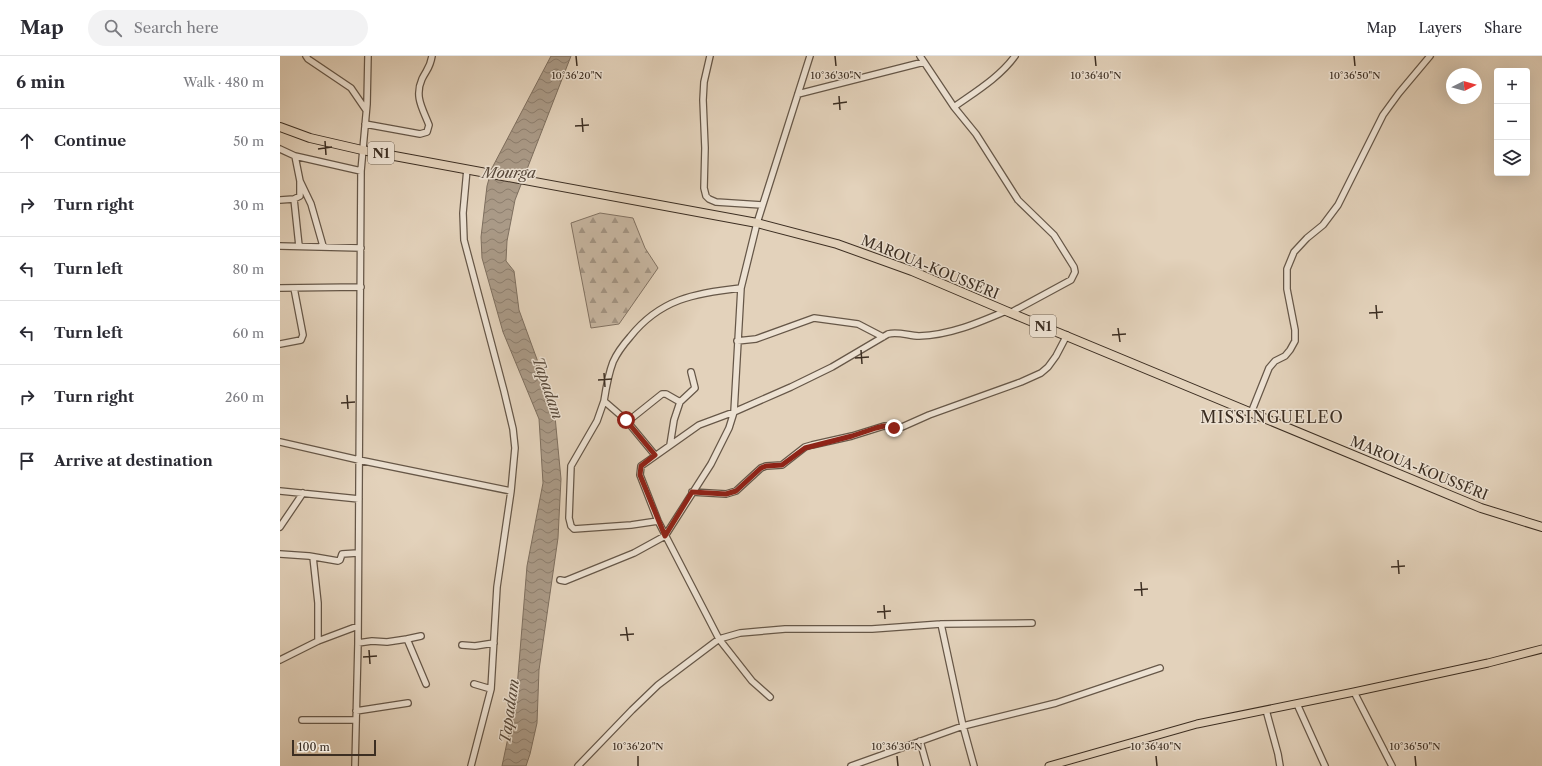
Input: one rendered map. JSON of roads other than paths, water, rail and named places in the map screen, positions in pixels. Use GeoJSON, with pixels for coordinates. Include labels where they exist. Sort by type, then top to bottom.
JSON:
{"type":"FeatureCollection","features":[{"type":"Feature","properties":{"kind":"highway","name":"MAROUA-KOUSSÉRI"},"geometry":{"type":"LineString","coordinates":[[280,127],[310,138],[362,150],[757,222],[837,244],[912,271],[1480,508],[1542,527]]}},
{"type":"Feature","properties":{"kind":"main road"},"geometry":{"type":"LineString","coordinates":[[1049,766],[1197,724],[1488,663],[1542,649]]}},
{"type":"Feature","properties":{"kind":"street"},"geometry":{"type":"LineString","coordinates":[[306,56],[308,59],[351,88],[366,111]]}},
{"type":"Feature","properties":{"kind":"street"},"geometry":{"type":"LineString","coordinates":[[365,124],[420,134],[427,132],[429,125],[420,106],[419,97],[421,82],[431,66],[432,56]]}},
{"type":"Feature","properties":{"kind":"street"},"geometry":{"type":"LineString","coordinates":[[710,56],[704,82],[703,100],[705,148],[704,188],[706,196],[716,202],[762,205]]}},
{"type":"Feature","properties":{"kind":"street"},"geometry":{"type":"LineString","coordinates":[[560,580],[565,581],[634,553],[665,536],[711,464],[729,428],[734,412],[741,288],[762,205],[810,56]]}},
{"type":"Feature","properties":{"kind":"street"},"geometry":{"type":"LineString","coordinates":[[770,697],[752,681],[719,639],[658,521],[640,475],[639,470],[644,463],[699,425],[734,412],[821,372],[892,333],[920,336],[947,332],[978,323],[1008,312],[1070,280],[1075,272],[1074,267],[1054,236],[1018,200],[976,134],[954,107],[920,56]]}},
{"type":"Feature","properties":{"kind":"street"},"geometry":{"type":"LineString","coordinates":[[954,107],[989,82],[1010,64],[1016,56]]}},
{"type":"Feature","properties":{"kind":"street"},"geometry":{"type":"LineString","coordinates":[[1251,413],[1269,368],[1275,361],[1284,356],[1290,350],[1295,341],[1295,330],[1287,289],[1287,270],[1294,252],[1307,238],[1323,225],[1338,205],[1383,115],[1430,56]]}},
{"type":"Feature","properties":{"kind":"street"},"geometry":{"type":"LineString","coordinates":[[355,766],[358,643],[361,172],[366,111],[368,57]]}},
{"type":"Feature","properties":{"kind":"street"},"geometry":{"type":"LineString","coordinates":[[798,94],[924,62]]}},
{"type":"Feature","properties":{"kind":"street"},"geometry":{"type":"LineString","coordinates":[[280,149],[295,156],[361,172]]}},
{"type":"Feature","properties":{"kind":"street"},"geometry":{"type":"LineString","coordinates":[[280,200],[294,199],[300,196],[300,181],[295,156]]}},
{"type":"Feature","properties":{"kind":"street"},"geometry":{"type":"LineString","coordinates":[[467,169],[463,213],[464,240],[513,429],[515,448],[511,491],[497,587],[491,689],[471,766]]}},
{"type":"Feature","properties":{"kind":"street"},"geometry":{"type":"LineString","coordinates":[[300,181],[311,204],[324,246]]}},
{"type":"Feature","properties":{"kind":"street"},"geometry":{"type":"LineString","coordinates":[[294,199],[298,246]]}},
{"type":"Feature","properties":{"kind":"street"},"geometry":{"type":"LineString","coordinates":[[280,246],[361,248]]}},
{"type":"Feature","properties":{"kind":"street"},"geometry":{"type":"LineString","coordinates":[[280,288],[361,287]]}},
{"type":"Feature","properties":{"kind":"street"},"geometry":{"type":"LineString","coordinates":[[280,344],[301,340],[303,336],[294,288]]}},
{"type":"Feature","properties":{"kind":"street"},"geometry":{"type":"LineString","coordinates":[[658,521],[591,529],[574,529],[571,526],[569,518],[571,466],[597,421],[604,401],[613,363],[619,351],[640,324],[662,308],[686,298],[706,292],[741,288]]}},
{"type":"Feature","properties":{"kind":"street"},"geometry":{"type":"LineString","coordinates":[[738,341],[756,339],[814,318],[858,324],[883,337]]}},
{"type":"Feature","properties":{"kind":"street"},"geometry":{"type":"LineString","coordinates":[[692,492],[714,494],[736,491],[761,468],[766,466],[782,465],[805,448],[812,445],[852,436],[880,427],[902,427],[928,415],[1021,382],[1048,367],[1067,336]]}},
{"type":"Feature","properties":{"kind":"street"},"geometry":{"type":"LineString","coordinates":[[670,445],[674,420],[680,402],[695,388],[691,372]]}},
{"type":"Feature","properties":{"kind":"street"},"geometry":{"type":"LineString","coordinates":[[627,422],[662,394],[666,394],[680,402]]}},
{"type":"Feature","properties":{"kind":"street"},"geometry":{"type":"LineString","coordinates":[[604,401],[627,422],[655,455]]}},
{"type":"Feature","properties":{"kind":"street"},"geometry":{"type":"LineString","coordinates":[[280,442],[359,460],[511,491]]}},
{"type":"Feature","properties":{"kind":"street"},"geometry":{"type":"LineString","coordinates":[[280,491],[359,499]]}},
{"type":"Feature","properties":{"kind":"street"},"geometry":{"type":"LineString","coordinates":[[280,527],[303,493]]}},
{"type":"Feature","properties":{"kind":"street"},"geometry":{"type":"LineString","coordinates":[[280,554],[339,561],[342,554],[358,553]]}},
{"type":"Feature","properties":{"kind":"street"},"geometry":{"type":"LineString","coordinates":[[313,557],[318,603],[318,641]]}},
{"type":"Feature","properties":{"kind":"street"},"geometry":{"type":"LineString","coordinates":[[578,766],[632,710],[658,686],[719,639],[740,633],[785,629],[872,629],[940,624],[1032,623]]}},
{"type":"Feature","properties":{"kind":"street"},"geometry":{"type":"LineString","coordinates":[[940,624],[963,726],[974,766]]}},
{"type":"Feature","properties":{"kind":"street"},"geometry":{"type":"LineString","coordinates":[[280,660],[318,641],[358,626]]}},
{"type":"Feature","properties":{"kind":"street"},"geometry":{"type":"LineString","coordinates":[[358,643],[372,641],[387,642],[421,636]]}},
{"type":"Feature","properties":{"kind":"street"},"geometry":{"type":"LineString","coordinates":[[407,639],[426,684]]}},
{"type":"Feature","properties":{"kind":"street"},"geometry":{"type":"LineString","coordinates":[[462,645],[475,646],[494,643]]}},
{"type":"Feature","properties":{"kind":"street"},"geometry":{"type":"LineString","coordinates":[[851,766],[963,726],[1056,703],[1160,668]]}},
{"type":"Feature","properties":{"kind":"street"},"geometry":{"type":"LineString","coordinates":[[474,684],[491,689]]}},
{"type":"Feature","properties":{"kind":"street"},"geometry":{"type":"LineString","coordinates":[[1354,692],[1392,766]]}},
{"type":"Feature","properties":{"kind":"street"},"geometry":{"type":"LineString","coordinates":[[356,711],[408,703]]}},
{"type":"Feature","properties":{"kind":"street"},"geometry":{"type":"LineString","coordinates":[[1297,704],[1325,766]]}},
{"type":"Feature","properties":{"kind":"street"},"geometry":{"type":"LineString","coordinates":[[1266,710],[1280,766]]}},
{"type":"Feature","properties":{"kind":"street"},"geometry":{"type":"LineString","coordinates":[[302,720],[356,720]]}},
{"type":"Feature","properties":{"kind":"street"},"geometry":{"type":"LineString","coordinates":[[920,742],[927,766]]}},
{"type":"Feature","properties":{"kind":"water","name":"Mourga"},"geometry":{"type":"Polygon","coordinates":[[[551,56],[571,56],[515,200],[507,241],[506,261],[514,271],[519,310],[554,406],[561,479],[558,538],[539,670],[537,723],[530,754],[526,766],[502,766],[516,700],[527,566],[543,483],[539,419],[503,332],[482,258],[481,237],[487,186],[492,168],[551,56]]]}},
{"type":"Feature","properties":{"kind":"district","name":"MISSINGUELEO"},"geometry":{"type":"Point","coordinates":[1272,417]}},
{"type":"Feature","properties":{"kind":"water label","name":"Tapadam"},"geometry":{"type":"Point","coordinates":[548,388]}},
{"type":"Feature","properties":{"kind":"water label","name":"Tapadam"},"geometry":{"type":"Point","coordinates":[509,711]}}]}
